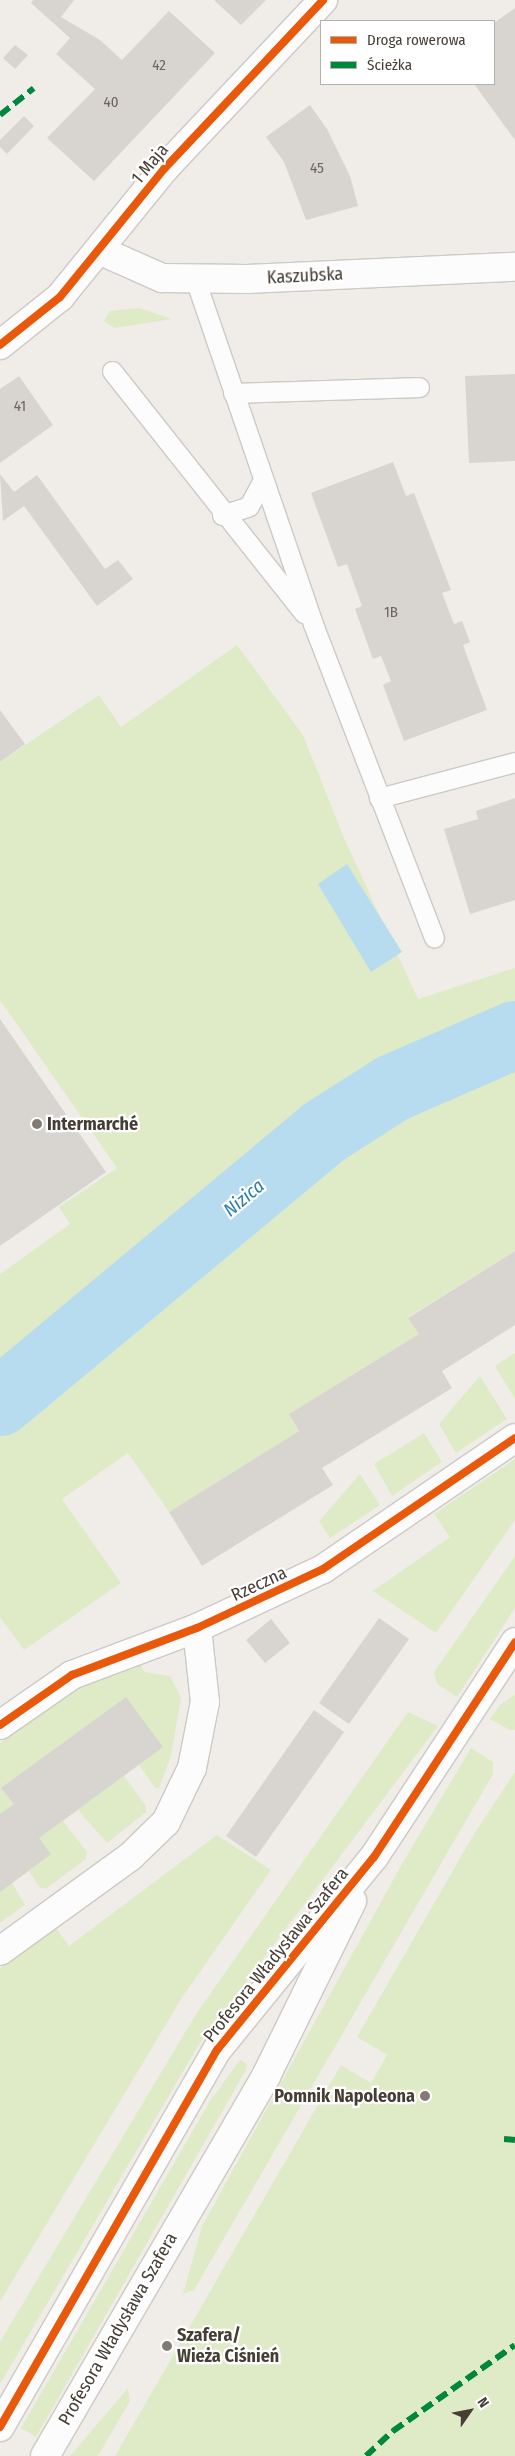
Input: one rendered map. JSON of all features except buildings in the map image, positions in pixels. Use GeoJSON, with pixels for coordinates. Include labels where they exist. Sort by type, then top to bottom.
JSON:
{"type":"FeatureCollection","features":[{"type":"Feature","properties":{"kind":"street","name":"1 Maja"},"geometry":{"type":"LineString","coordinates":[[0,345],[60,297],[101,251],[164,169],[323,0]]}},
{"type":"Feature","properties":{"kind":"street","name":"Kaszubska"},"geometry":{"type":"LineString","coordinates":[[101,251],[162,278],[195,279],[515,266]]}},
{"type":"Feature","properties":{"kind":"street","name":"Rzeczna"},"geometry":{"type":"LineString","coordinates":[[0,1725],[72,1675],[197,1628],[323,1569],[515,1438]]}},
{"type":"Feature","properties":{"kind":"street"},"geometry":{"type":"LineString","coordinates":[[0,1951],[130,1857],[166,1822],[192,1768],[206,1702],[197,1628]]}},
{"type":"Feature","properties":{"kind":"street","name":"Profesora Władysława Szafera"},"geometry":{"type":"LineString","coordinates":[[0,2427],[217,2050],[374,1857],[515,1642]]}},
{"type":"Feature","properties":{"kind":"street","name":"Profesora Władysława Szafera"},"geometry":{"type":"LineString","coordinates":[[45,2456],[266,2076],[374,1857]]}},
{"type":"Feature","properties":{"kind":"lane"},"geometry":{"type":"LineString","coordinates":[[195,279],[262,482],[313,624],[434,937]]}},
{"type":"Feature","properties":{"kind":"lane"},"geometry":{"type":"LineString","coordinates":[[112,371],[222,515],[313,624]]}},
{"type":"Feature","properties":{"kind":"lane"},"geometry":{"type":"LineString","coordinates":[[233,393],[419,387]]}},
{"type":"Feature","properties":{"kind":"lane"},"geometry":{"type":"LineString","coordinates":[[222,515],[249,506],[262,482]]}},
{"type":"Feature","properties":{"kind":"lane"},"geometry":{"type":"LineString","coordinates":[[379,798],[515,762]]}},
{"type":"Feature","properties":{"kind":"green space"},"geometry":{"type":"Polygon","coordinates":[[[139,308],[172,319],[114,328],[104,321],[110,311],[139,308]]]}},
{"type":"Feature","properties":{"kind":"green space"},"geometry":{"type":"Polygon","coordinates":[[[237,645],[303,735],[344,838],[418,999],[515,968],[515,1017],[397,1060],[336,1098],[0,1384],[0,1274],[70,1224],[59,1207],[117,1168],[0,1000],[0,762],[99,695],[121,727],[237,645]]]}},
{"type":"Feature","properties":{"kind":"green space"},"geometry":{"type":"Polygon","coordinates":[[[515,1047],[515,1251],[408,1317],[419,1334],[289,1414],[299,1431],[169,1512],[128,1453],[62,1499],[121,1583],[24,1650],[0,1617],[0,1417],[363,1119],[444,1076],[515,1047]]]}},
{"type":"Feature","properties":{"kind":"green space"},"geometry":{"type":"Polygon","coordinates":[[[515,1353],[515,1399],[495,1366],[515,1353]]]}},
{"type":"Feature","properties":{"kind":"green space"},"geometry":{"type":"Polygon","coordinates":[[[480,1376],[507,1419],[456,1453],[439,1424],[480,1376]]]}},
{"type":"Feature","properties":{"kind":"green space"},"geometry":{"type":"Polygon","coordinates":[[[424,1433],[442,1462],[392,1496],[374,1464],[424,1433]]]}},
{"type":"Feature","properties":{"kind":"green space"},"geometry":{"type":"Polygon","coordinates":[[[515,1459],[515,1520],[436,1633],[373,1591],[450,1537],[434,1514],[515,1459]]]}},
{"type":"Feature","properties":{"kind":"green space"},"geometry":{"type":"Polygon","coordinates":[[[360,1474],[380,1505],[330,1538],[319,1521],[360,1474]]]}},
{"type":"Feature","properties":{"kind":"green space"},"geometry":{"type":"Polygon","coordinates":[[[515,1556],[515,1608],[457,1697],[437,1684],[434,1672],[515,1556]]]}},
{"type":"Feature","properties":{"kind":"green space"},"geometry":{"type":"Polygon","coordinates":[[[141,1664],[144,1672],[170,1676],[181,1698],[171,1756],[159,1788],[155,1788],[139,1765],[124,1776],[146,1806],[146,1812],[107,1843],[78,1810],[63,1821],[87,1852],[86,1859],[46,1889],[39,1887],[29,1871],[12,1883],[25,1905],[0,1923],[0,1743],[84,1684],[141,1664]]]}},
{"type":"Feature","properties":{"kind":"green space"},"geometry":{"type":"Polygon","coordinates":[[[515,1694],[515,1730],[510,1730],[490,1719],[500,1705],[515,1694]]]}},
{"type":"Feature","properties":{"kind":"green space"},"geometry":{"type":"Polygon","coordinates":[[[408,1712],[438,1726],[198,2046],[0,2384],[0,2342],[196,2014],[408,1712]]]}},
{"type":"Feature","properties":{"kind":"green space"},"geometry":{"type":"Polygon","coordinates":[[[471,1748],[493,1762],[493,1774],[194,2290],[183,2294],[202,2226],[402,1864],[471,1748]]]}},
{"type":"Feature","properties":{"kind":"green space"},"geometry":{"type":"Polygon","coordinates":[[[515,1772],[515,2456],[115,2456],[341,2065],[371,2083],[387,2055],[357,2037],[474,1834],[515,1772]]]}},
{"type":"Feature","properties":{"kind":"green space"},"geometry":{"type":"Polygon","coordinates":[[[217,1835],[271,1870],[181,1999],[0,2302],[0,1968],[55,1927],[69,1946],[217,1835]]]}},
{"type":"Feature","properties":{"kind":"green space"},"geometry":{"type":"Polygon","coordinates":[[[240,2060],[247,2064],[246,2070],[36,2437],[21,2428],[210,2101],[240,2060]]]}},
{"type":"Feature","properties":{"kind":"green space"},"geometry":{"type":"Polygon","coordinates":[[[128,2388],[130,2401],[98,2456],[70,2456],[128,2388]]]}},
{"type":"Feature","properties":{"kind":"water"},"geometry":{"type":"Polygon","coordinates":[[[347,864],[402,952],[371,972],[318,884],[347,864]]]}},
{"type":"Feature","properties":{"kind":"waterway","name":"Nizica"},"geometry":{"type":"LineString","coordinates":[[0,1402],[324,1132],[393,1088],[515,1035]]}},
{"type":"Feature","properties":{"kind":"marked path"},"geometry":{"type":"LineString","coordinates":[[0,115],[34,88]]}},
{"type":"Feature","properties":{"kind":"marked path"},"geometry":{"type":"LineString","coordinates":[[504,2139],[515,2140]]}},
{"type":"Feature","properties":{"kind":"marked path"},"geometry":{"type":"LineString","coordinates":[[366,2456],[393,2431],[515,2345]]}},
{"type":"Feature","properties":{"kind":"cycle path"},"geometry":{"type":"LineString","coordinates":[[0,345],[60,297],[164,169],[323,0]]}},
{"type":"Feature","properties":{"kind":"cycle path"},"geometry":{"type":"LineString","coordinates":[[0,1725],[72,1675],[197,1628],[323,1569],[515,1438]]}},
{"type":"Feature","properties":{"kind":"cycle path"},"geometry":{"type":"LineString","coordinates":[[0,2427],[217,2050],[374,1857],[515,1642]]}},
{"type":"Feature","properties":{"kind":"place","name":"Intermarché"},"geometry":{"type":"Point","coordinates":[37,1124]}},
{"type":"Feature","properties":{"kind":"place","name":"Pomnik Napoleona"},"geometry":{"type":"Point","coordinates":[425,2096]}},
{"type":"Feature","properties":{"kind":"place","name":"Szafera/ Wieża Ciśnień"},"geometry":{"type":"Point","coordinates":[167,2346]}}]}
